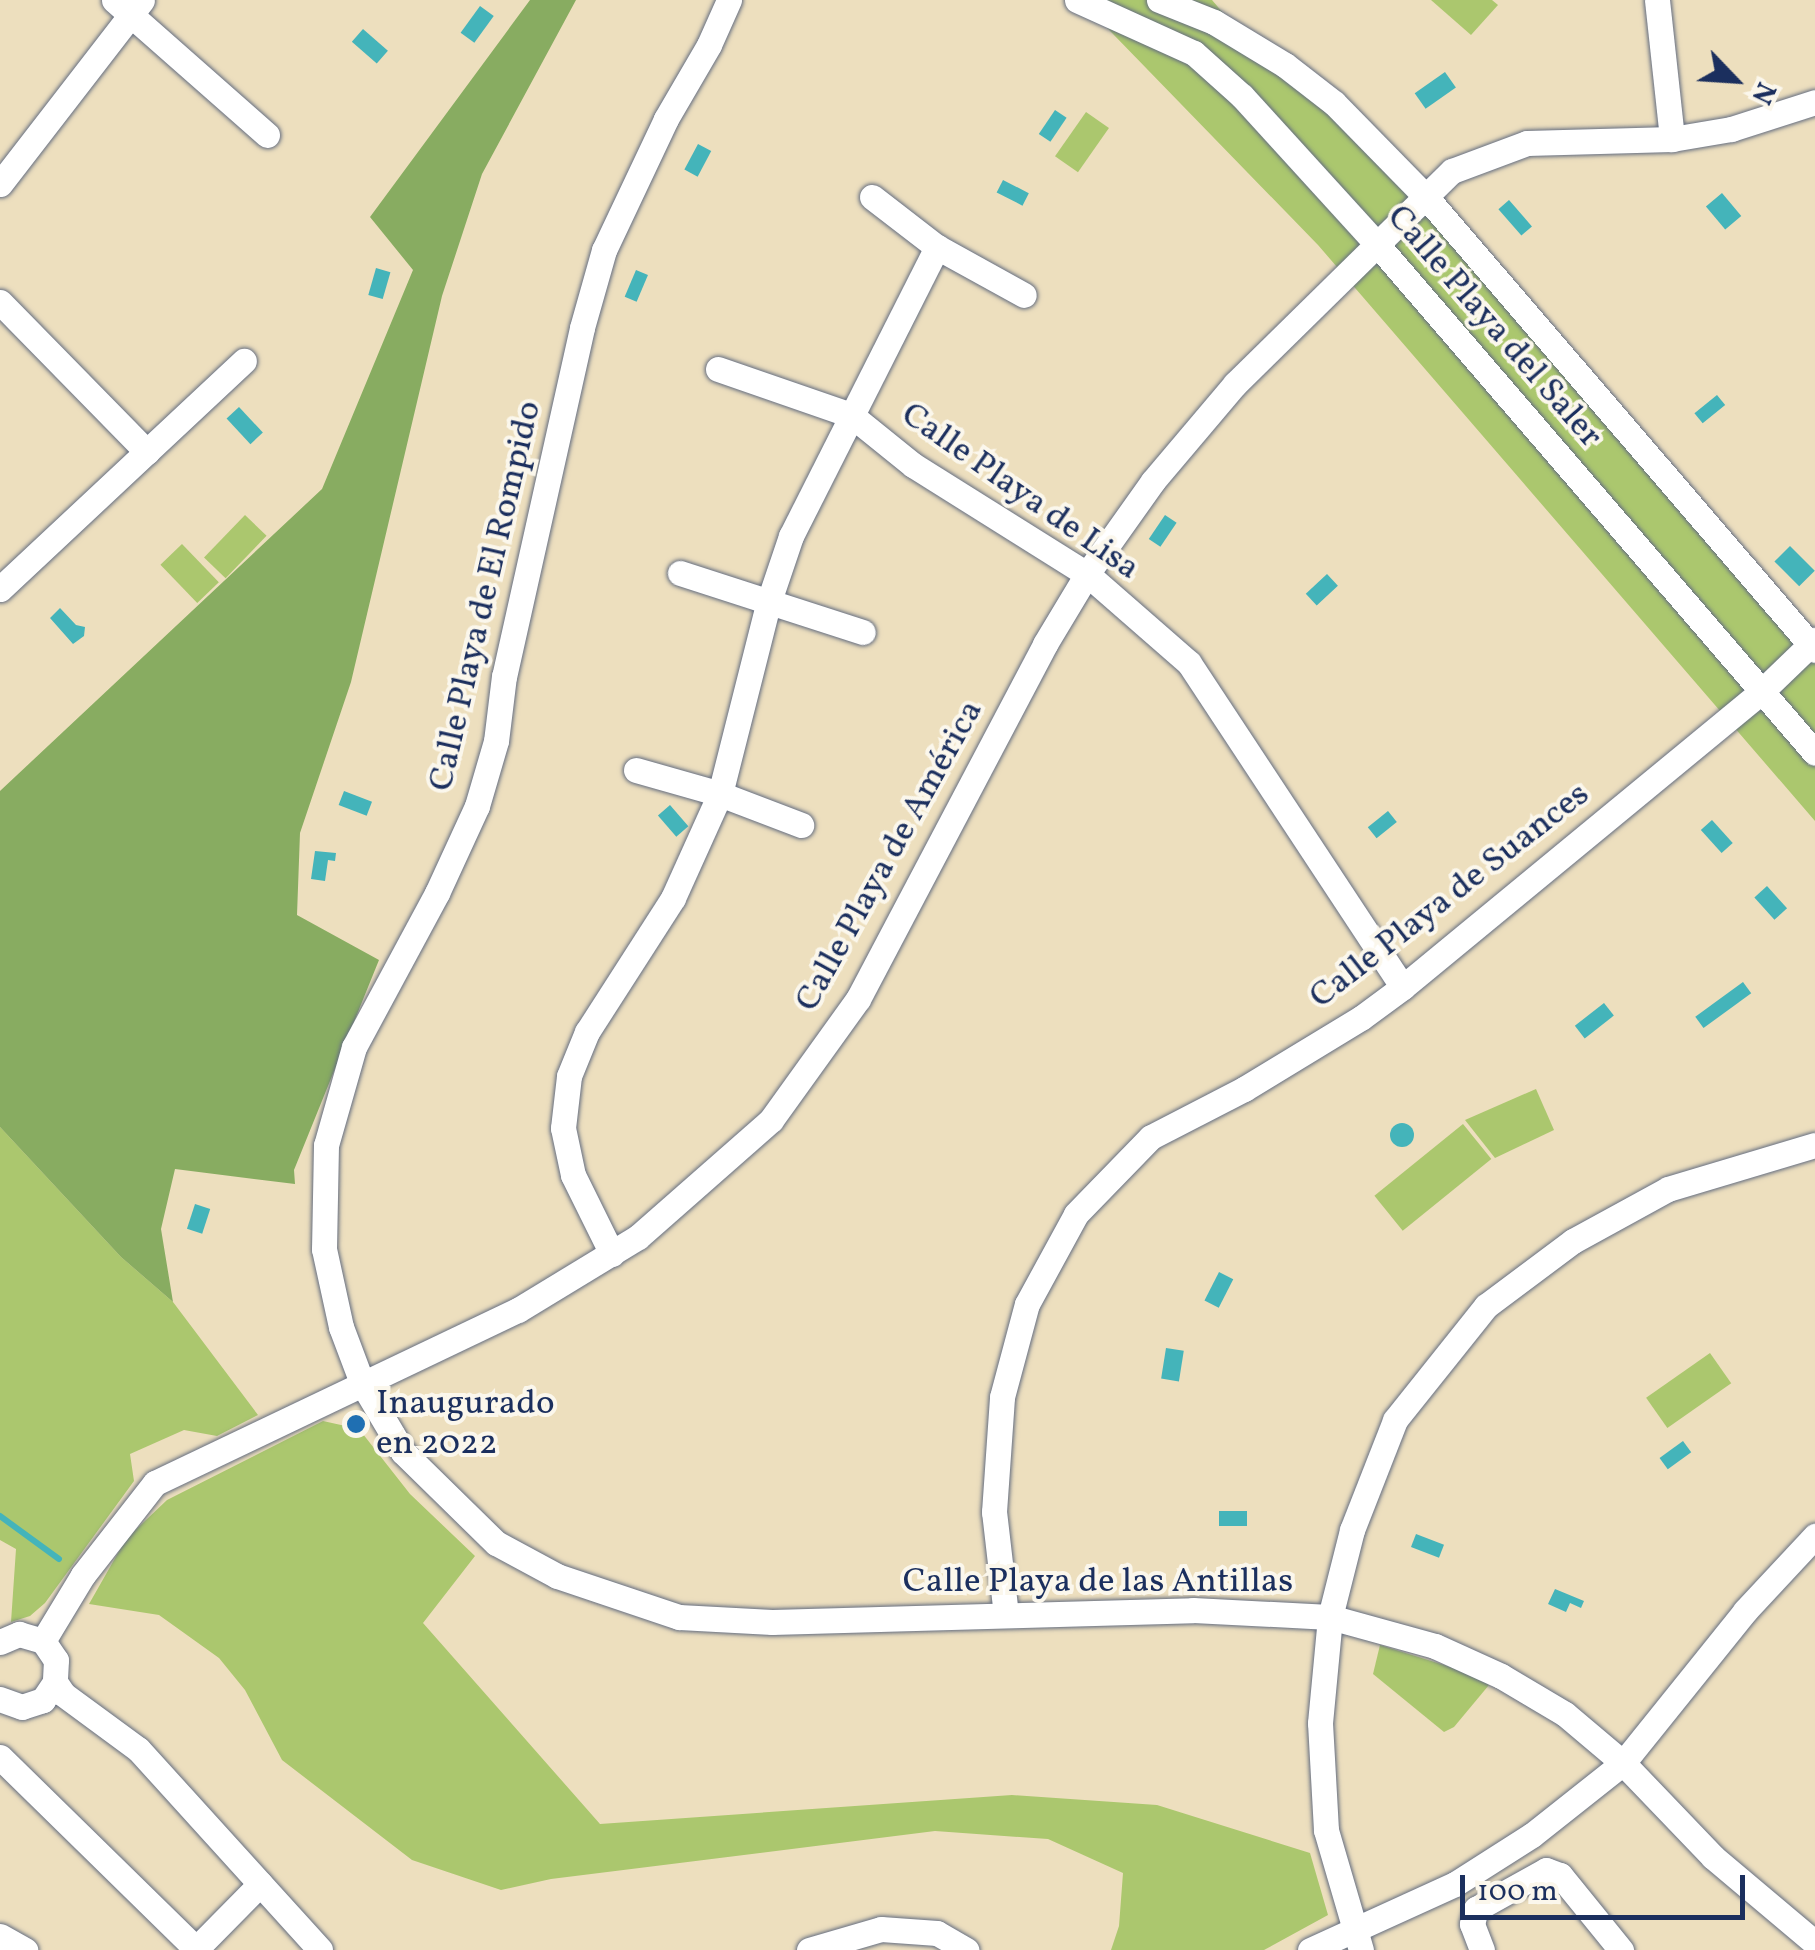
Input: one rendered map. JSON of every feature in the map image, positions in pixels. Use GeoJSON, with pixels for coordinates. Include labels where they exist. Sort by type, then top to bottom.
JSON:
{"type":"FeatureCollection","features":[{"type":"Feature","properties":{"kind":"street","name":"Calle Playa de El Rompido"},"geometry":{"type":"LineString","coordinates":[[362,1384],[341,1327],[324,1249],[326,1145],[354,1047],[437,893],[476,806],[496,742],[504,676],[582,328],[604,250],[666,119],[709,46],[729,0]]}},
{"type":"Feature","properties":{"kind":"street","name":"Calle Playa del Saler"},"geometry":{"type":"LineString","coordinates":[[1078,0],[1194,53],[1242,96],[1375,242],[1815,753]]}},
{"type":"Feature","properties":{"kind":"street","name":"Calle Playa del Saler"},"geometry":{"type":"LineString","coordinates":[[1159,0],[1214,22],[1284,65],[1334,103],[1426,197],[1813,645]]}},
{"type":"Feature","properties":{"kind":"street"},"geometry":{"type":"LineString","coordinates":[[1657,0],[1672,139]]}},
{"type":"Feature","properties":{"kind":"street"},"geometry":{"type":"LineString","coordinates":[[0,184],[129,6],[267,135]]}},
{"type":"Feature","properties":{"kind":"street","name":"Calle Playa de América"},"geometry":{"type":"LineString","coordinates":[[43,1641],[83,1575],[155,1484],[518,1310],[638,1237],[771,1120],[858,999],[1045,644],[1087,574],[1153,481],[1235,384],[1375,242],[1452,171],[1527,143],[1672,139],[1731,130],[1815,102]]}},
{"type":"Feature","properties":{"kind":"street"},"geometry":{"type":"LineString","coordinates":[[872,197],[937,247],[1024,295]]}},
{"type":"Feature","properties":{"kind":"street"},"geometry":{"type":"LineString","coordinates":[[612,1254],[573,1176],[563,1128],[569,1076],[604,1002],[672,898],[720,794],[768,604],[792,536],[937,247]]}},
{"type":"Feature","properties":{"kind":"street"},"geometry":{"type":"LineString","coordinates":[[0,302],[146,452]]}},
{"type":"Feature","properties":{"kind":"street"},"geometry":{"type":"LineString","coordinates":[[0,589],[244,361]]}},
{"type":"Feature","properties":{"kind":"street","name":"Calle Playa de Lisa"},"geometry":{"type":"LineString","coordinates":[[718,369],[851,415],[913,465],[1087,574],[1189,663],[1403,986]]}},
{"type":"Feature","properties":{"kind":"street"},"geometry":{"type":"LineString","coordinates":[[680,573],[863,632]]}},
{"type":"Feature","properties":{"kind":"street","name":"Calle Playa de Suances"},"geometry":{"type":"LineString","coordinates":[[1006,1615],[994,1512],[1002,1397],[1027,1304],[1076,1214],[1151,1137],[1244,1088],[1361,1018],[1403,986],[1813,645]]}},
{"type":"Feature","properties":{"kind":"street"},"geometry":{"type":"LineString","coordinates":[[636,770],[720,794],[801,825]]}},
{"type":"Feature","properties":{"kind":"street"},"geometry":{"type":"LineString","coordinates":[[1357,1939],[1326,1830],[1320,1782],[1330,1617],[1352,1530],[1395,1420],[1486,1306],[1573,1240],[1668,1189],[1815,1146]]}},
{"type":"Feature","properties":{"kind":"street","name":"Calle Playa de las Antillas"},"geometry":{"type":"LineString","coordinates":[[362,1384],[404,1452],[496,1543],[556,1576],[678,1617],[772,1622],[1193,1610],[1330,1617],[1435,1646],[1502,1676],[1565,1714],[1623,1763],[1714,1856],[1815,1944]]}},
{"type":"Feature","properties":{"kind":"street"},"geometry":{"type":"LineString","coordinates":[[1310,1950],[1357,1939],[1497,1859],[1623,1763],[1746,1611],[1815,1536]]}},
{"type":"Feature","properties":{"kind":"street"},"geometry":{"type":"LineString","coordinates":[[0,1642],[19,1634],[43,1641],[56,1660],[55,1682],[42,1700],[22,1707],[0,1700]]}},
{"type":"Feature","properties":{"kind":"street"},"geometry":{"type":"LineString","coordinates":[[55,1682],[63,1694],[138,1749],[320,1950]]}},
{"type":"Feature","properties":{"kind":"street"},"geometry":{"type":"LineString","coordinates":[[0,1757],[195,1949],[260,1884]]}},
{"type":"Feature","properties":{"kind":"street"},"geometry":{"type":"LineString","coordinates":[[1497,1859],[1516,1885]]}},
{"type":"Feature","properties":{"kind":"street"},"geometry":{"type":"LineString","coordinates":[[1482,1950],[1472,1924],[1476,1909],[1546,1870],[1560,1875],[1621,1950]]}},
{"type":"Feature","properties":{"kind":"street"},"geometry":{"type":"LineString","coordinates":[[809,1950],[882,1929],[936,1933],[966,1950]]}},
{"type":"Feature","properties":{"kind":"street"},"geometry":{"type":"LineString","coordinates":[[0,1936],[25,1950]]}},
{"type":"Feature","properties":{"kind":"green space"},"geometry":{"type":"Polygon","coordinates":[[[530,0],[576,0],[482,174],[442,296],[351,682],[300,833],[297,915],[379,960],[294,1170],[295,1184],[175,1169],[161,1229],[173,1302],[121,1257],[0,1127],[0,791],[322,489],[413,270],[370,217],[530,0]]]}},
{"type":"Feature","properties":{"kind":"green space"},"geometry":{"type":"Polygon","coordinates":[[[1080,0],[1212,0],[1235,27],[1320,90],[1815,644],[1815,821],[1318,245],[1080,0]]]}},
{"type":"Feature","properties":{"kind":"green space"},"geometry":{"type":"Polygon","coordinates":[[[1431,0],[1492,0],[1498,5],[1471,35],[1431,0]]]}},
{"type":"Feature","properties":{"kind":"green space"},"geometry":{"type":"Polygon","coordinates":[[[1086,112],[1109,128],[1078,172],[1055,156],[1086,112]]]}},
{"type":"Feature","properties":{"kind":"green space"},"geometry":{"type":"Polygon","coordinates":[[[245,515],[267,536],[226,578],[204,557],[245,515]]]}},
{"type":"Feature","properties":{"kind":"green space"},"geometry":{"type":"Polygon","coordinates":[[[182,544],[219,582],[197,603],[160,565],[182,544]]]}},
{"type":"Feature","properties":{"kind":"green space"},"geometry":{"type":"Polygon","coordinates":[[[1536,1089],[1554,1130],[1495,1158],[1465,1120],[1536,1089]]]}},
{"type":"Feature","properties":{"kind":"green space"},"geometry":{"type":"Polygon","coordinates":[[[1463,1124],[1491,1159],[1403,1231],[1374,1196],[1463,1124]]]}},
{"type":"Feature","properties":{"kind":"green space"},"geometry":{"type":"Polygon","coordinates":[[[0,1127],[121,1257],[173,1302],[258,1415],[217,1436],[184,1430],[130,1454],[134,1481],[45,1603],[30,1616],[11,1622],[16,1549],[0,1540],[0,1127]]]}},
{"type":"Feature","properties":{"kind":"green space"},"geometry":{"type":"Polygon","coordinates":[[[1710,1353],[1731,1383],[1667,1428],[1646,1398],[1710,1353]]]}},
{"type":"Feature","properties":{"kind":"green space"},"geometry":{"type":"Polygon","coordinates":[[[323,1421],[359,1429],[410,1494],[475,1556],[423,1623],[600,1824],[1012,1795],[1157,1805],[1310,1853],[1328,1915],[1264,1950],[1111,1950],[1119,1926],[1123,1873],[1048,1839],[935,1831],[551,1879],[501,1890],[412,1860],[282,1760],[245,1690],[219,1658],[159,1615],[89,1604],[126,1539],[167,1500],[323,1421]]]}},
{"type":"Feature","properties":{"kind":"green space"},"geometry":{"type":"Polygon","coordinates":[[[1380,1645],[1473,1674],[1489,1685],[1454,1727],[1444,1732],[1373,1674],[1380,1645]]]}},
{"type":"Feature","properties":{"kind":"water"},"geometry":{"type":"Polygon","coordinates":[[[480,6],[494,16],[474,43],[461,33],[480,6]]]}},
{"type":"Feature","properties":{"kind":"water"},"geometry":{"type":"Polygon","coordinates":[[[363,29],[388,51],[377,63],[352,42],[363,29]]]}},
{"type":"Feature","properties":{"kind":"water"},"geometry":{"type":"Polygon","coordinates":[[[1445,72],[1456,88],[1426,109],[1415,93],[1445,72]]]}},
{"type":"Feature","properties":{"kind":"water"},"geometry":{"type":"Polygon","coordinates":[[[1055,110],[1067,118],[1050,142],[1039,134],[1055,110]]]}},
{"type":"Feature","properties":{"kind":"water"},"geometry":{"type":"Polygon","coordinates":[[[698,144],[711,151],[698,177],[684,170],[698,144]]]}},
{"type":"Feature","properties":{"kind":"water"},"geometry":{"type":"Polygon","coordinates":[[[1003,180],[1029,193],[1022,206],[997,192],[1003,180]]]}},
{"type":"Feature","properties":{"kind":"water"},"geometry":{"type":"Polygon","coordinates":[[[1722,193],[1741,216],[1725,229],[1706,206],[1722,193]]]}},
{"type":"Feature","properties":{"kind":"water"},"geometry":{"type":"Polygon","coordinates":[[[1509,200],[1532,226],[1521,236],[1498,209],[1509,200]]]}},
{"type":"Feature","properties":{"kind":"water"},"geometry":{"type":"Polygon","coordinates":[[[376,268],[390,272],[383,299],[368,295],[376,268]]]}},
{"type":"Feature","properties":{"kind":"water"},"geometry":{"type":"Polygon","coordinates":[[[636,270],[648,275],[637,302],[625,297],[636,270]]]}},
{"type":"Feature","properties":{"kind":"water"},"geometry":{"type":"Polygon","coordinates":[[[1717,395],[1725,405],[1703,423],[1694,413],[1717,395]]]}},
{"type":"Feature","properties":{"kind":"water"},"geometry":{"type":"Polygon","coordinates":[[[239,407],[263,433],[250,444],[227,419],[239,407]]]}},
{"type":"Feature","properties":{"kind":"water"},"geometry":{"type":"Polygon","coordinates":[[[1165,515],[1177,523],[1160,547],[1149,539],[1165,515]]]}},
{"type":"Feature","properties":{"kind":"water"},"geometry":{"type":"Polygon","coordinates":[[[1790,546],[1815,571],[1799,586],[1774,562],[1790,546]]]}},
{"type":"Feature","properties":{"kind":"water"},"geometry":{"type":"Polygon","coordinates":[[[1327,574],[1338,586],[1317,605],[1306,594],[1327,574]]]}},
{"type":"Feature","properties":{"kind":"water"},"geometry":{"type":"Polygon","coordinates":[[[60,608],[76,625],[85,627],[84,636],[73,644],[50,618],[60,608]]]}},
{"type":"Feature","properties":{"kind":"water"},"geometry":{"type":"Polygon","coordinates":[[[344,791],[372,802],[367,816],[339,805],[344,791]]]}},
{"type":"Feature","properties":{"kind":"water"},"geometry":{"type":"Polygon","coordinates":[[[670,805],[688,826],[676,837],[658,815],[670,805]]]}},
{"type":"Feature","properties":{"kind":"water"},"geometry":{"type":"Polygon","coordinates":[[[1388,811],[1397,822],[1377,838],[1368,827],[1388,811]]]}},
{"type":"Feature","properties":{"kind":"water"},"geometry":{"type":"Polygon","coordinates":[[[1712,820],[1733,843],[1722,853],[1701,830],[1712,820]]]}},
{"type":"Feature","properties":{"kind":"water"},"geometry":{"type":"Polygon","coordinates":[[[315,851],[336,853],[335,861],[328,860],[325,881],[311,879],[315,851]]]}},
{"type":"Feature","properties":{"kind":"water"},"geometry":{"type":"Polygon","coordinates":[[[1767,886],[1787,908],[1774,920],[1754,897],[1767,886]]]}},
{"type":"Feature","properties":{"kind":"water"},"geometry":{"type":"Polygon","coordinates":[[[1743,982],[1751,993],[1703,1028],[1695,1017],[1743,982]]]}},
{"type":"Feature","properties":{"kind":"water"},"geometry":{"type":"Polygon","coordinates":[[[1604,1003],[1614,1016],[1585,1038],[1575,1026],[1604,1003]]]}},
{"type":"Feature","properties":{"kind":"water"},"geometry":{"type":"Polygon","coordinates":[[[1402,1123],[1414,1135],[1402,1147],[1390,1135],[1402,1123]]]}},
{"type":"Feature","properties":{"kind":"water"},"geometry":{"type":"Polygon","coordinates":[[[195,1204],[210,1209],[202,1234],[187,1229],[195,1204]]]}},
{"type":"Feature","properties":{"kind":"water"},"geometry":{"type":"Polygon","coordinates":[[[1219,1272],[1233,1279],[1219,1308],[1204,1301],[1219,1272]]]}},
{"type":"Feature","properties":{"kind":"water"},"geometry":{"type":"Polygon","coordinates":[[[1166,1348],[1184,1351],[1179,1381],[1161,1379],[1166,1348]]]}},
{"type":"Feature","properties":{"kind":"water"},"geometry":{"type":"Polygon","coordinates":[[[1683,1441],[1691,1452],[1668,1469],[1660,1458],[1683,1441]]]}},
{"type":"Feature","properties":{"kind":"water"},"geometry":{"type":"Polygon","coordinates":[[[1219,1511],[1247,1511],[1247,1526],[1219,1526],[1219,1511]]]}},
{"type":"Feature","properties":{"kind":"water"},"geometry":{"type":"Polygon","coordinates":[[[1416,1534],[1444,1545],[1439,1558],[1411,1547],[1416,1534]]]}},
{"type":"Feature","properties":{"kind":"water"},"geometry":{"type":"Polygon","coordinates":[[[1555,1589],[1584,1601],[1581,1608],[1570,1603],[1566,1612],[1548,1604],[1555,1589]]]}},
{"type":"Feature","properties":{"kind":"waterway"},"geometry":{"type":"LineString","coordinates":[[0,1516],[59,1559]]}},
{"type":"Feature","properties":{"kind":"place","name":"Inaugurado en 2022"},"geometry":{"type":"Point","coordinates":[356,1424]}}]}
